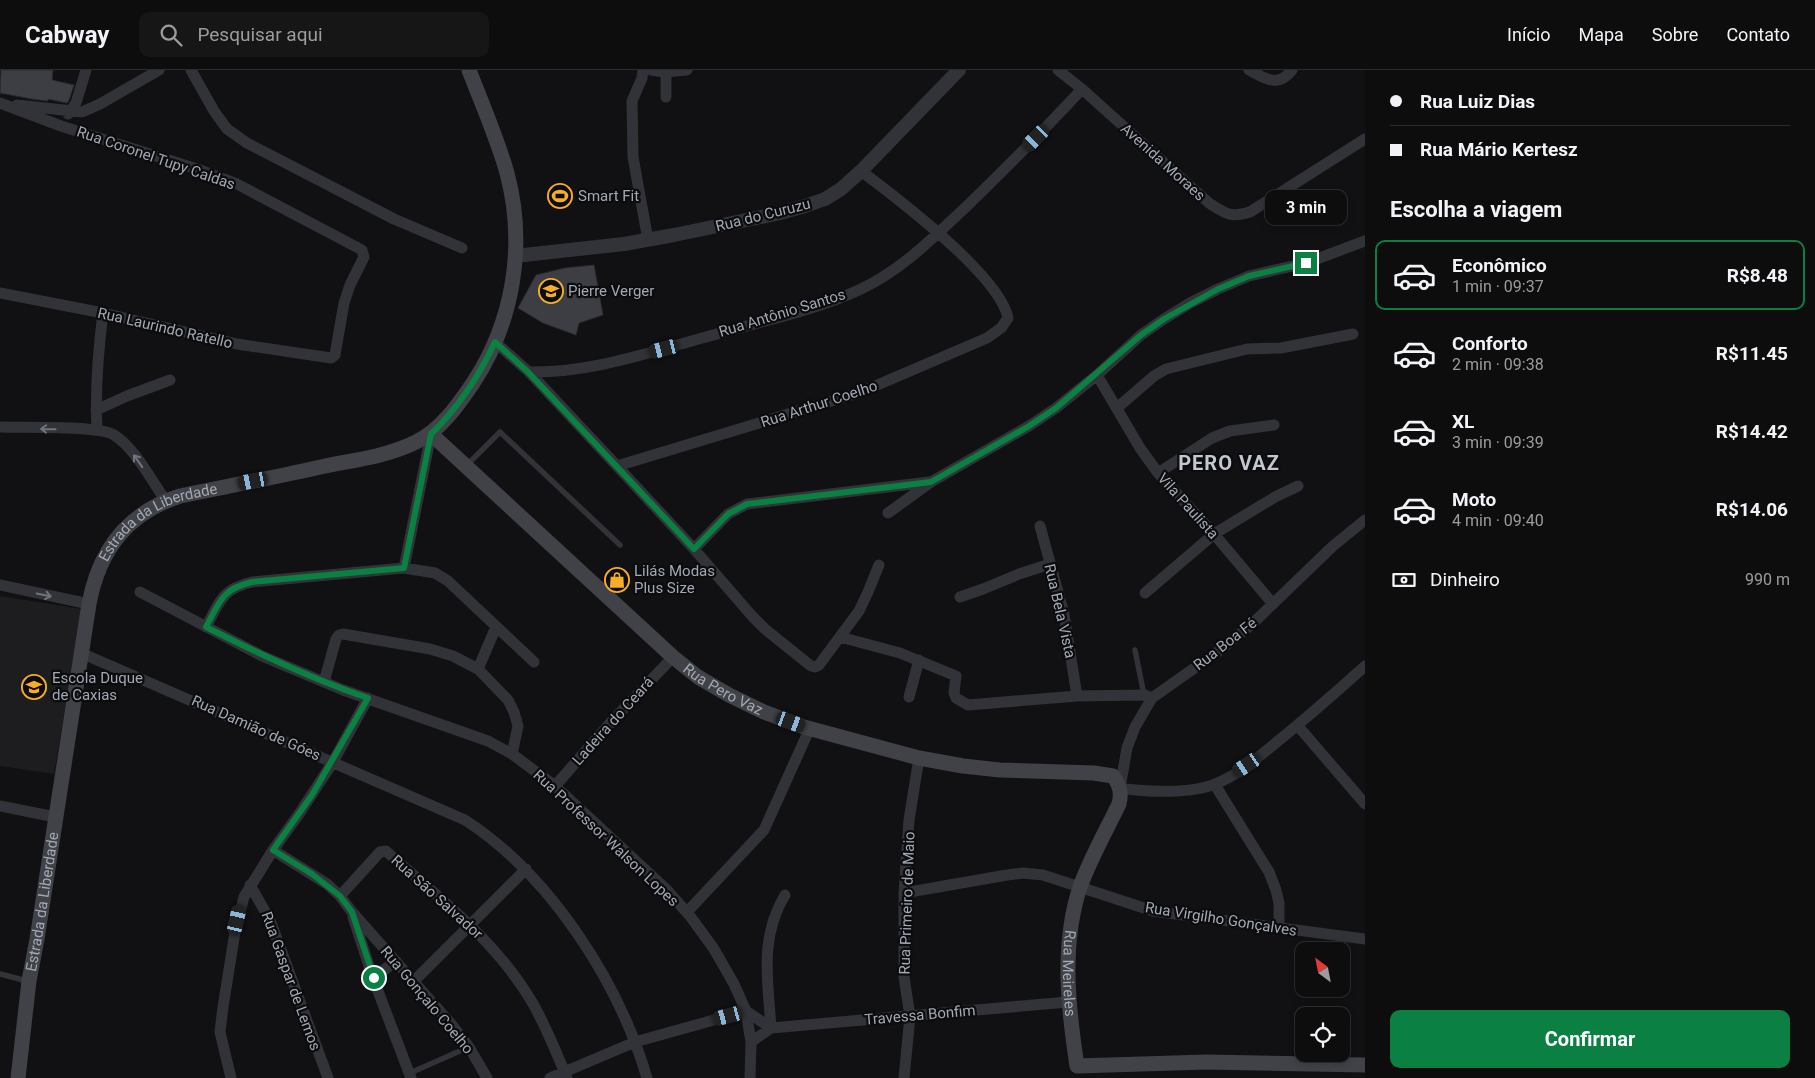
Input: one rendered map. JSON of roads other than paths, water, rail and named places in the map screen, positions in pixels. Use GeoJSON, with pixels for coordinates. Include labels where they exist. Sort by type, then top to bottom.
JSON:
{"type":"FeatureCollection","features":[{"type":"Feature","properties":{"kind":"main road","name":"Estrada da Liberdade"},"geometry":{"type":"LineString","coordinates":[[18,1078],[29,981],[88,604],[105,553],[116,538],[137,518],[166,501],[180,496],[380,454],[416,442],[431,434],[446,420],[485,364],[495,342],[506,311],[513,281],[515,256],[516,225],[507,174],[469,70]]}},
{"type":"Feature","properties":{"kind":"main road","name":"Rua Pero Vaz"},"geometry":{"type":"LineString","coordinates":[[431,434],[673,657],[698,678],[729,695],[764,712],[810,728],[920,758],[963,766],[1000,770],[1106,774],[1113,776],[1120,788]]}},
{"type":"Feature","properties":{"kind":"main road","name":"Rua Meireles"},"geometry":{"type":"LineString","coordinates":[[1078,1072],[1068,1002],[1069,950],[1073,919],[1080,887],[1119,804],[1120,788]]}},
{"type":"Feature","properties":{"kind":"main road"},"geometry":{"type":"LineString","coordinates":[[1078,1072],[1206,1062],[1365,1065]]}},
{"type":"Feature","properties":{"kind":"street"},"geometry":{"type":"LineString","coordinates":[[60,126],[76,104],[86,70]]}},
{"type":"Feature","properties":{"kind":"street"},"geometry":{"type":"LineString","coordinates":[[1,104],[82,112],[159,70]]}},
{"type":"Feature","properties":{"kind":"street"},"geometry":{"type":"LineString","coordinates":[[191,70],[226,129],[247,143],[394,219],[462,248]]}},
{"type":"Feature","properties":{"kind":"street"},"geometry":{"type":"LineString","coordinates":[[651,70],[687,70]]}},
{"type":"Feature","properties":{"kind":"street","name":"Rua do Curuzu"},"geometry":{"type":"LineString","coordinates":[[515,256],[648,240],[728,225],[805,206],[833,194],[861,171],[959,70]]}},
{"type":"Feature","properties":{"kind":"street","name":"Avenida Moraes"},"geometry":{"type":"LineString","coordinates":[[1058,70],[1082,89],[1209,203],[1228,216],[1238,216],[1250,212],[1365,139]]}},
{"type":"Feature","properties":{"kind":"street"},"geometry":{"type":"LineString","coordinates":[[1249,70],[1273,81],[1280,80],[1292,70]]}},
{"type":"Feature","properties":{"kind":"street"},"geometry":{"type":"LineString","coordinates":[[665,71],[666,98]]}},
{"type":"Feature","properties":{"kind":"street"},"geometry":{"type":"LineString","coordinates":[[642,74],[632,101],[634,157],[648,240]]}},
{"type":"Feature","properties":{"kind":"street","name":"Rua Antônio Santos"},"geometry":{"type":"LineString","coordinates":[[528,372],[562,371],[595,366],[664,349],[810,308],[861,289],[888,274],[938,233],[1014,160],[1082,89]]}},
{"type":"Feature","properties":{"kind":"street","name":"Rua Coronel Tupy Caldas"},"geometry":{"type":"LineString","coordinates":[[1,104],[60,126],[237,184],[362,250],[364,257],[344,303],[334,354],[331,358]]}},
{"type":"Feature","properties":{"kind":"street"},"geometry":{"type":"LineString","coordinates":[[861,171],[938,233]]}},
{"type":"Feature","properties":{"kind":"street","name":"Rua Arthur Coelho"},"geometry":{"type":"LineString","coordinates":[[617,466],[861,392],[987,338],[1001,328],[1008,318],[1002,300],[974,268],[938,233]]}},
{"type":"Feature","properties":{"kind":"street"},"geometry":{"type":"LineString","coordinates":[[888,513],[931,482],[1029,426],[1056,408],[1141,335],[1164,319],[1218,289],[1249,276],[1306,263],[1365,241]]}},
{"type":"Feature","properties":{"kind":"street","name":"Rua Laurindo Ratello"},"geometry":{"type":"LineString","coordinates":[[0,293],[103,313],[237,344],[331,358]]}},
{"type":"Feature","properties":{"kind":"street"},"geometry":{"type":"LineString","coordinates":[[97,429],[98,354],[103,313]]}},
{"type":"Feature","properties":{"kind":"street"},"geometry":{"type":"LineString","coordinates":[[1117,408],[1154,376],[1166,370],[1248,349],[1281,348],[1353,334]]}},
{"type":"Feature","properties":{"kind":"street"},"geometry":{"type":"LineString","coordinates":[[495,342],[528,372],[617,466],[694,549],[752,616],[811,666],[819,665],[859,611],[879,565]]}},
{"type":"Feature","properties":{"kind":"street","name":"Vila Paulista"},"geometry":{"type":"LineString","coordinates":[[1096,375],[1140,448],[1158,473],[1274,604]]}},
{"type":"Feature","properties":{"kind":"street"},"geometry":{"type":"LineString","coordinates":[[96,410],[126,396],[170,380]]}},
{"type":"Feature","properties":{"kind":"street"},"geometry":{"type":"LineString","coordinates":[[1158,473],[1212,438],[1230,431],[1274,425]]}},
{"type":"Feature","properties":{"kind":"street"},"geometry":{"type":"LineString","coordinates":[[0,428],[97,429],[113,434],[127,445],[166,501]]}},
{"type":"Feature","properties":{"kind":"street"},"geometry":{"type":"LineString","coordinates":[[404,568],[431,434]]}},
{"type":"Feature","properties":{"kind":"street"},"geometry":{"type":"LineString","coordinates":[[694,549],[728,514],[747,504],[931,482]]}},
{"type":"Feature","properties":{"kind":"street"},"geometry":{"type":"LineString","coordinates":[[1144,593],[1214,534],[1298,486]]}},
{"type":"Feature","properties":{"kind":"street","name":"Rua Boa Fé"},"geometry":{"type":"LineString","coordinates":[[1120,788],[1127,748],[1148,696],[1220,650],[1251,625],[1332,546],[1365,520]]}},
{"type":"Feature","properties":{"kind":"street","name":"Rua Bela Vista"},"geometry":{"type":"LineString","coordinates":[[1040,526],[1064,614],[1077,696]]}},
{"type":"Feature","properties":{"kind":"street"},"geometry":{"type":"LineString","coordinates":[[960,597],[1050,564]]}},
{"type":"Feature","properties":{"kind":"street"},"geometry":{"type":"LineString","coordinates":[[206,627],[219,602],[237,586],[252,582],[404,568],[435,573],[448,582],[534,662]]}},
{"type":"Feature","properties":{"kind":"street"},"geometry":{"type":"LineString","coordinates":[[0,585],[88,604]]}},
{"type":"Feature","properties":{"kind":"street","name":"Rua Professor Walson Lopes"},"geometry":{"type":"LineString","coordinates":[[140,592],[262,656],[324,682],[488,741],[512,754],[555,786],[665,888],[687,912],[714,949],[734,984],[746,1011],[751,1042],[750,1078]]}},
{"type":"Feature","properties":{"kind":"street"},"geometry":{"type":"LineString","coordinates":[[478,669],[496,627]]}},
{"type":"Feature","properties":{"kind":"street"},"geometry":{"type":"LineString","coordinates":[[324,682],[336,639],[339,635],[343,634],[430,649],[453,656],[478,669],[508,700],[518,726],[512,754]]}},
{"type":"Feature","properties":{"kind":"street"},"geometry":{"type":"LineString","coordinates":[[840,637],[900,653],[956,676],[954,693],[956,698],[968,705],[1077,696],[1148,696]]}},
{"type":"Feature","properties":{"kind":"street","name":"Rua Damião de Góes"},"geometry":{"type":"LineString","coordinates":[[81,653],[465,820],[485,833],[526,869],[571,926],[593,958],[618,1003],[635,1042],[647,1078]]}},
{"type":"Feature","properties":{"kind":"street","name":"Ladeira do Ceará"},"geometry":{"type":"LineString","coordinates":[[555,786],[612,720],[673,657]]}},
{"type":"Feature","properties":{"kind":"street"},"geometry":{"type":"LineString","coordinates":[[909,697],[919,660]]}},
{"type":"Feature","properties":{"kind":"street"},"geometry":{"type":"LineString","coordinates":[[1120,788],[1141,791],[1171,791],[1214,784],[1258,758],[1298,726],[1365,666]]}},
{"type":"Feature","properties":{"kind":"street"},"geometry":{"type":"LineString","coordinates":[[230,1078],[220,1032],[234,932],[240,909],[250,885],[333,762],[368,698]]}},
{"type":"Feature","properties":{"kind":"street"},"geometry":{"type":"LineString","coordinates":[[1298,726],[1363,798]]}},
{"type":"Feature","properties":{"kind":"street"},"geometry":{"type":"LineString","coordinates":[[687,912],[764,830],[810,728]]}},
{"type":"Feature","properties":{"kind":"street","name":"Rua Primeiro de Maio"},"geometry":{"type":"LineString","coordinates":[[904,1078],[910,1016],[904,977],[904,893],[910,820],[920,758]]}},
{"type":"Feature","properties":{"kind":"street"},"geometry":{"type":"LineString","coordinates":[[1214,784],[1269,872],[1279,903],[1279,928]]}},
{"type":"Feature","properties":{"kind":"street"},"geometry":{"type":"LineString","coordinates":[[0,806],[55,817]]}},
{"type":"Feature","properties":{"kind":"street","name":"Rua Gonçalo Coelho"},"geometry":{"type":"LineString","coordinates":[[273,850],[312,874],[340,896],[452,1025],[469,1047],[487,1078]]}},
{"type":"Feature","properties":{"kind":"street","name":"Rua São Salvador"},"geometry":{"type":"LineString","coordinates":[[340,896],[380,852],[386,851],[395,858],[470,924],[489,944],[531,1001],[565,1074]]}},
{"type":"Feature","properties":{"kind":"street"},"geometry":{"type":"LineString","coordinates":[[414,981],[526,869]]}},
{"type":"Feature","properties":{"kind":"street","name":"Rua Virgilho Gonçalves"},"geometry":{"type":"LineString","coordinates":[[904,893],[1023,873],[1043,875],[1154,911],[1365,939]]}},
{"type":"Feature","properties":{"kind":"street","name":"Rua Gaspar de Lemos"},"geometry":{"type":"LineString","coordinates":[[250,885],[270,920],[328,1078]]}},
{"type":"Feature","properties":{"kind":"street"},"geometry":{"type":"LineString","coordinates":[[771,1028],[767,957],[768,939],[772,923],[785,895]]}},
{"type":"Feature","properties":{"kind":"street"},"geometry":{"type":"LineString","coordinates":[[352,912],[410,1076]]}},
{"type":"Feature","properties":{"kind":"street"},"geometry":{"type":"LineString","coordinates":[[374,978],[396,961]]}},
{"type":"Feature","properties":{"kind":"street","name":"Travessa Bonfim"},"geometry":{"type":"LineString","coordinates":[[771,1028],[1068,1002]]}},
{"type":"Feature","properties":{"kind":"street"},"geometry":{"type":"LineString","coordinates":[[550,1078],[565,1074],[635,1042],[746,1011],[771,1028]]}},
{"type":"Feature","properties":{"kind":"street"},"geometry":{"type":"LineString","coordinates":[[751,1042],[771,1028]]}},
{"type":"Feature","properties":{"kind":"lane"},"geometry":{"type":"LineString","coordinates":[[466,466],[500,432],[620,545]]}},
{"type":"Feature","properties":{"kind":"lane"},"geometry":{"type":"LineString","coordinates":[[1135,650],[1148,696]]}},
{"type":"Feature","properties":{"kind":"lane"},"geometry":{"type":"LineString","coordinates":[[0,974],[29,981]]}},
{"type":"Feature","properties":{"kind":"lane"},"geometry":{"type":"LineString","coordinates":[[410,1076],[469,1047]]}},
{"type":"Feature","properties":{"kind":"place","name":"Smart Fit"},"geometry":{"type":"Point","coordinates":[560,196]}},
{"type":"Feature","properties":{"kind":"place","name":"Pierre Verger"},"geometry":{"type":"Point","coordinates":[551,291]}},
{"type":"Feature","properties":{"kind":"place","name":"Lilás Modas Plus Size"},"geometry":{"type":"Point","coordinates":[617,580]}},
{"type":"Feature","properties":{"kind":"place","name":"Escola Duque de Caxias"},"geometry":{"type":"Point","coordinates":[34,687]}},
{"type":"Feature","properties":{"kind":"district","name":"PERO VAZ"},"geometry":{"type":"Point","coordinates":[1229,463]}}]}
